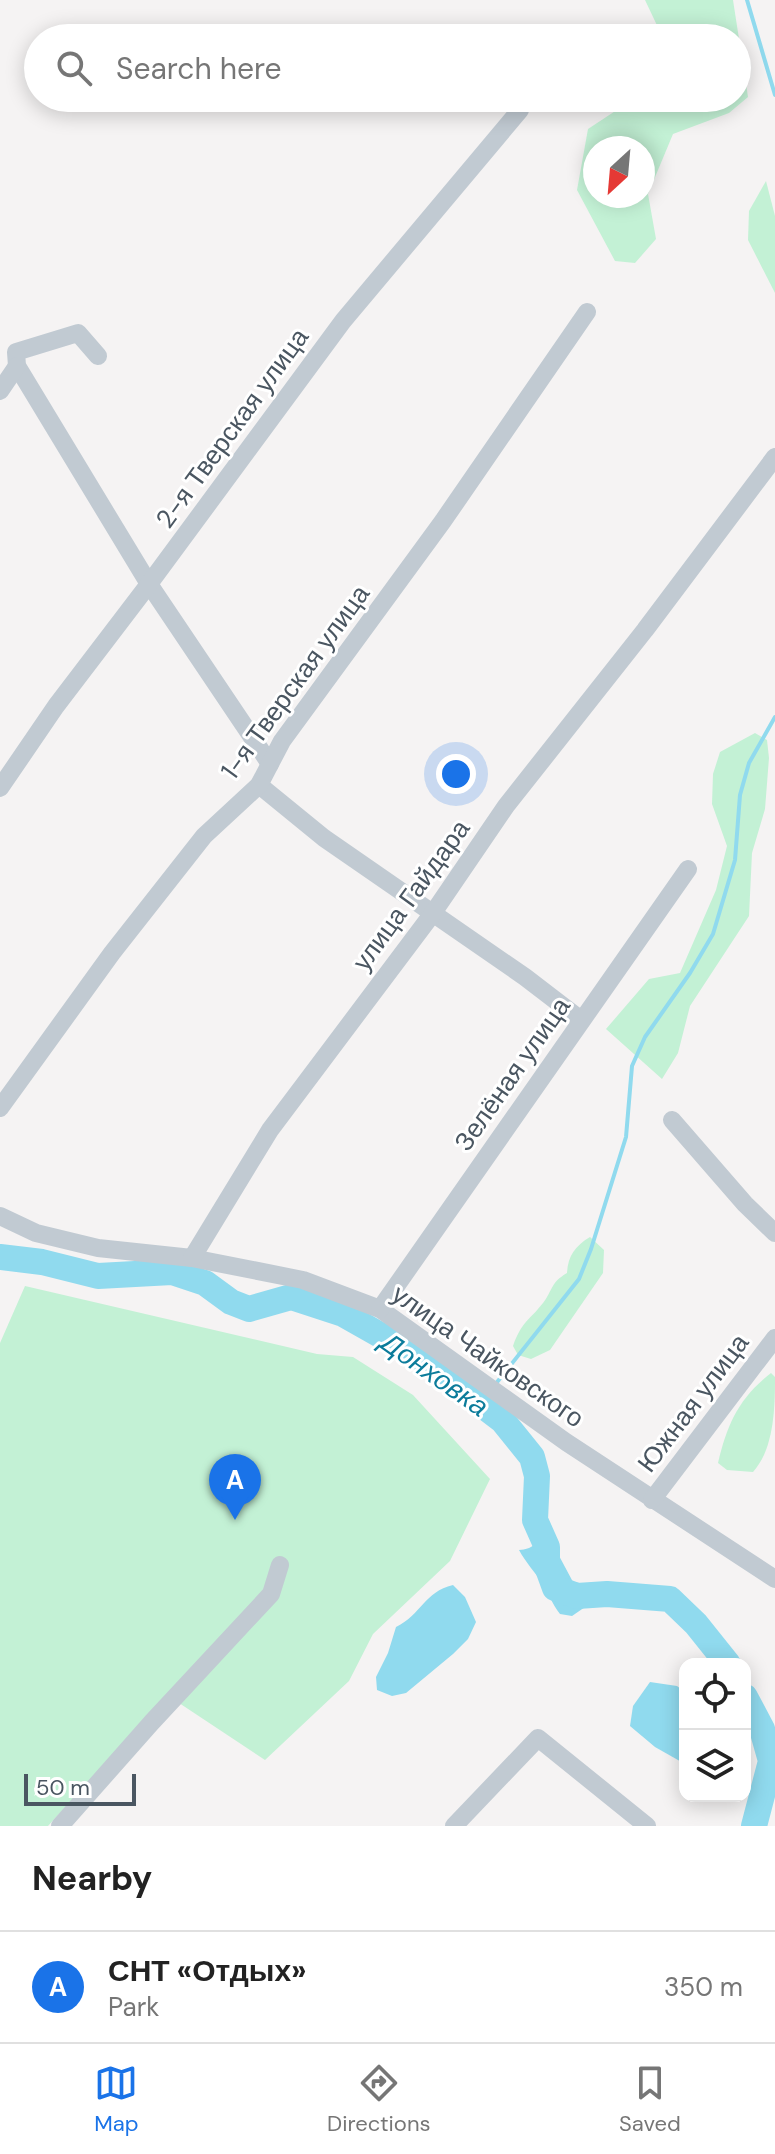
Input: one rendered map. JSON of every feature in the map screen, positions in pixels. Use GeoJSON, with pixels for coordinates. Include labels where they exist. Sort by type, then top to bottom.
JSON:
{"type":"FeatureCollection","features":[{"type":"Feature","properties":{"kind":"street","name":"2-я Тверская улица"},"geometry":{"type":"LineString","coordinates":[[0,788],[56,706],[343,321],[518,112]]}},
{"type":"Feature","properties":{"kind":"street","name":"1-я Тверская улица"},"geometry":{"type":"LineString","coordinates":[[0,1108],[112,953],[204,836],[259,785],[282,741],[443,521],[587,312]]}},
{"type":"Feature","properties":{"kind":"street"},"geometry":{"type":"LineString","coordinates":[[98,356],[78,333],[16,352],[17,366],[149,584],[270,764]]}},
{"type":"Feature","properties":{"kind":"street"},"geometry":{"type":"LineString","coordinates":[[0,391],[17,366]]}},
{"type":"Feature","properties":{"kind":"street","name":"улица Гайдара"},"geometry":{"type":"LineString","coordinates":[[192,1258],[270,1130],[433,913],[506,806],[645,630],[775,457]]}},
{"type":"Feature","properties":{"kind":"street"},"geometry":{"type":"LineString","coordinates":[[259,785],[324,838],[525,977],[581,1020]]}},
{"type":"Feature","properties":{"kind":"street","name":"Зелёная улица"},"geometry":{"type":"LineString","coordinates":[[380,1309],[688,869]]}},
{"type":"Feature","properties":{"kind":"street"},"geometry":{"type":"LineString","coordinates":[[672,1120],[745,1204],[775,1233]]}},
{"type":"Feature","properties":{"kind":"street","name":"улица Чайковского"},"geometry":{"type":"LineString","coordinates":[[0,1216],[36,1233],[98,1248],[192,1258],[303,1280],[380,1309],[566,1442],[775,1579]]}},
{"type":"Feature","properties":{"kind":"street","name":"Южная улица"},"geometry":{"type":"LineString","coordinates":[[652,1500],[775,1338]]}},
{"type":"Feature","properties":{"kind":"street"},"geometry":{"type":"LineString","coordinates":[[60,1826],[271,1594],[280,1565]]}},
{"type":"Feature","properties":{"kind":"street"},"geometry":{"type":"LineString","coordinates":[[454,1826],[538,1738],[647,1826]]}},
{"type":"Feature","properties":{"kind":"green space"},"geometry":{"type":"Polygon","coordinates":[[[645,0],[733,0],[737,24],[656,24],[645,0]]]}},
{"type":"Feature","properties":{"kind":"green space"},"geometry":{"type":"Polygon","coordinates":[[[614,112],[730,112],[673,134],[655,177],[655,136],[587,136],[588,129],[614,112]]]}},
{"type":"Feature","properties":{"kind":"green space"},"geometry":{"type":"Polygon","coordinates":[[[583,157],[583,201],[577,190],[583,157]]]}},
{"type":"Feature","properties":{"kind":"green space"},"geometry":{"type":"Polygon","coordinates":[[[766,181],[775,216],[775,293],[748,240],[749,211],[766,181]]]}},
{"type":"Feature","properties":{"kind":"green space"},"geometry":{"type":"Polygon","coordinates":[[[587,208],[650,208],[656,239],[635,263],[615,261],[587,208]]]}},
{"type":"Feature","properties":{"kind":"green space"},"geometry":{"type":"Polygon","coordinates":[[[755,733],[767,740],[769,758],[765,809],[752,853],[749,916],[690,1006],[678,1053],[662,1079],[606,1029],[649,979],[680,973],[716,890],[727,846],[712,804],[713,774],[720,752],[755,733]]]}},
{"type":"Feature","properties":{"kind":"green space"},"geometry":{"type":"Polygon","coordinates":[[[590,1237],[604,1250],[603,1273],[550,1350],[531,1359],[518,1355],[513,1346],[519,1331],[555,1283],[567,1273],[573,1252],[590,1237]]]}},
{"type":"Feature","properties":{"kind":"green space"},"geometry":{"type":"Polygon","coordinates":[[[25,1286],[317,1354],[353,1357],[413,1395],[490,1479],[450,1561],[373,1634],[349,1681],[265,1760],[167,1695],[48,1826],[0,1826],[0,1343],[25,1286]]]}},
{"type":"Feature","properties":{"kind":"green space"},"geometry":{"type":"Polygon","coordinates":[[[771,1373],[775,1377],[775,1402],[765,1452],[753,1472],[727,1470],[718,1463],[730,1424],[750,1392],[771,1373]]]}},
{"type":"Feature","properties":{"kind":"water"},"geometry":{"type":"Polygon","coordinates":[[[541,1533],[549,1537],[573,1582],[596,1595],[572,1616],[560,1614],[519,1550],[533,1546],[541,1533]]]}},
{"type":"Feature","properties":{"kind":"water"},"geometry":{"type":"Polygon","coordinates":[[[453,1585],[465,1597],[476,1622],[468,1639],[406,1693],[392,1696],[377,1690],[376,1677],[396,1627],[429,1598],[453,1585]]]}},
{"type":"Feature","properties":{"kind":"water"},"geometry":{"type":"Polygon","coordinates":[[[650,1682],[679,1688],[679,1761],[655,1747],[630,1726],[633,1706],[650,1682]]]}},
{"type":"Feature","properties":{"kind":"waterway"},"geometry":{"type":"LineString","coordinates":[[747,0],[775,95]]}},
{"type":"Feature","properties":{"kind":"waterway"},"geometry":{"type":"LineString","coordinates":[[494,1386],[579,1279],[626,1137],[632,1066],[645,1037],[713,934],[735,860],[740,795],[749,763],[775,717]]}},
{"type":"Feature","properties":{"kind":"waterway","name":"Донховка"},"geometry":{"type":"LineString","coordinates":[[0,1257],[42,1262],[98,1276],[172,1272],[205,1283],[231,1302],[249,1309],[291,1297],[343,1314],[419,1357],[503,1421],[532,1457],[537,1476],[535,1520],[547,1547],[547,1566],[555,1588],[577,1596],[607,1594],[670,1599],[696,1624],[723,1658]]}},
{"type":"Feature","properties":{"kind":"waterway"},"geometry":{"type":"LineString","coordinates":[[491,1394],[490,1400],[503,1421]]}},
{"type":"Feature","properties":{"kind":"waterway","name":"Донховка"},"geometry":{"type":"LineString","coordinates":[[751,1708],[762,1729],[771,1761],[754,1826]]}},
{"type":"Feature","properties":{"kind":"place","name":"СНТ «Отдых»"},"geometry":{"type":"Point","coordinates":[235,1520]}}]}
